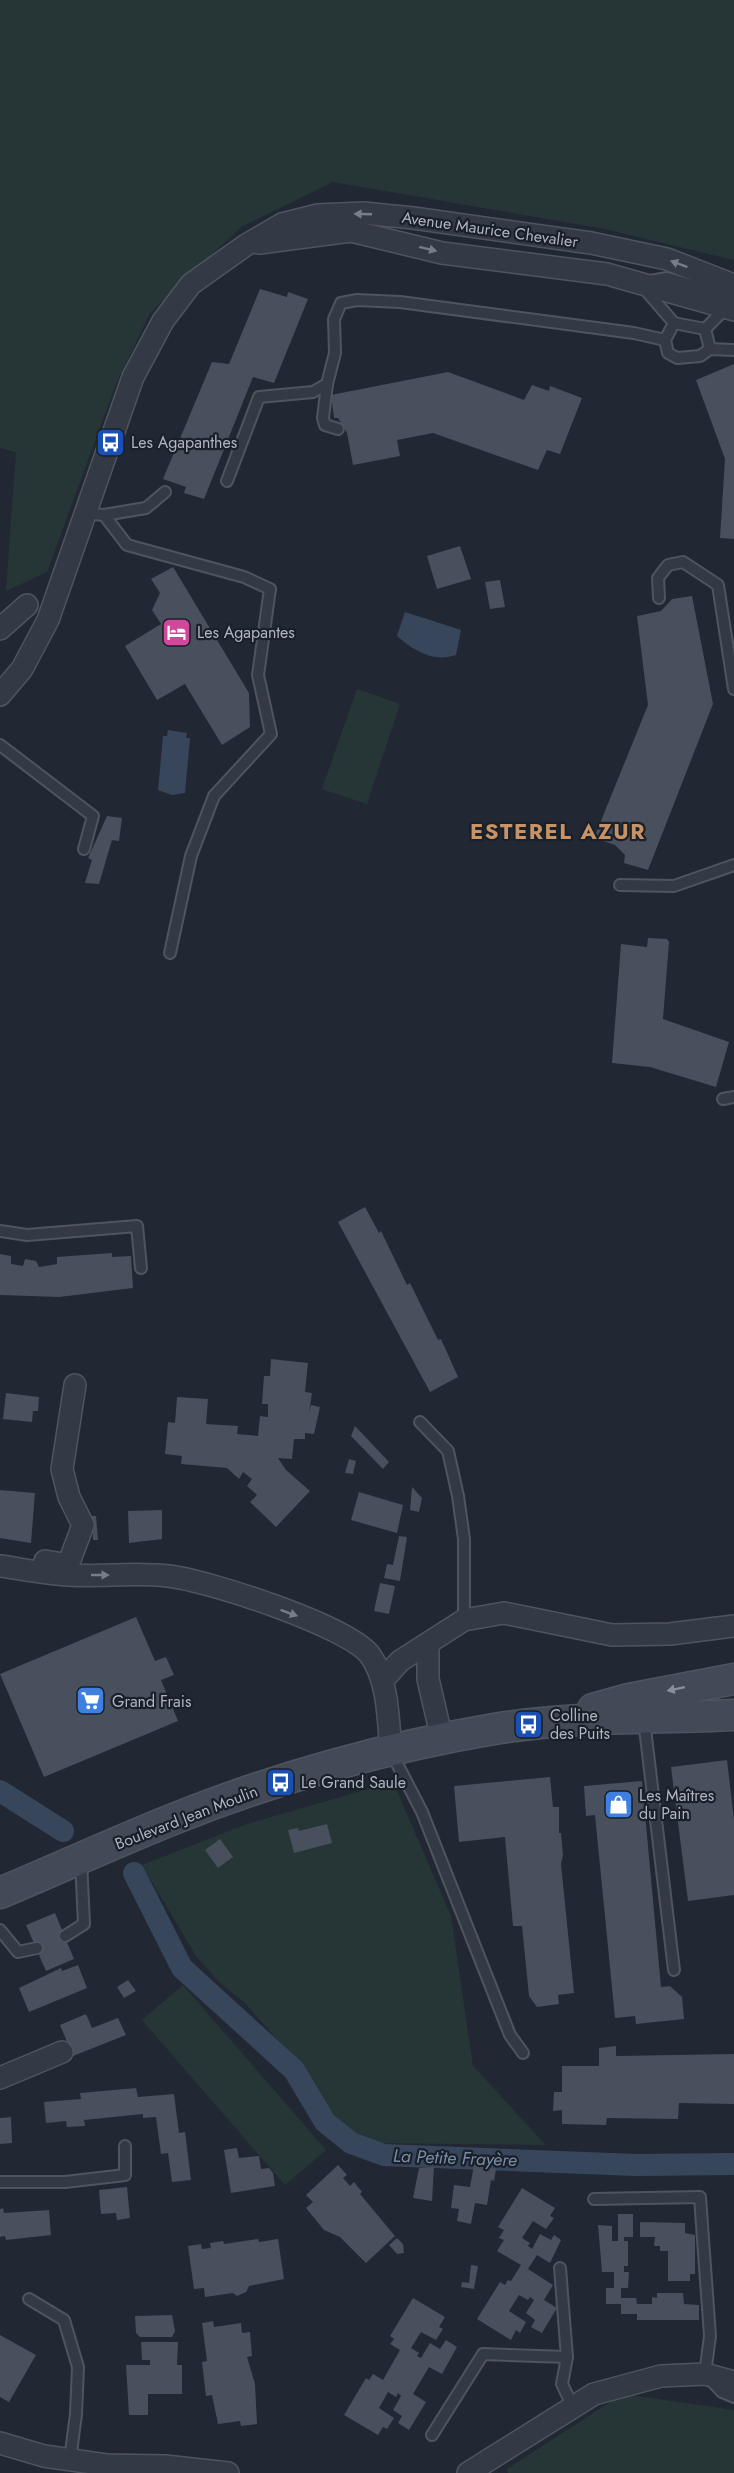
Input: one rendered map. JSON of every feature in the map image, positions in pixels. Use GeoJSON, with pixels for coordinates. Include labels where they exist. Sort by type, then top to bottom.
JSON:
{"type":"FeatureCollection","features":[{"type":"Feature","properties":{"kind":"main road"},"geometry":{"type":"LineString","coordinates":[[551,1721],[629,1699],[734,1679]]}},
{"type":"Feature","properties":{"kind":"main road","name":"Boulevard Jean Moulin"},"geometry":{"type":"LineString","coordinates":[[0,1893],[171,1820],[245,1794],[442,1739],[551,1721],[734,1715]]}},
{"type":"Feature","properties":{"kind":"street","name":"Avenue Maurice Chevalier"},"geometry":{"type":"LineString","coordinates":[[0,695],[22,669],[48,620],[94,514],[133,377],[163,321],[191,284],[246,244],[282,224],[318,215],[363,213],[591,243],[667,259],[734,285]]}},
{"type":"Feature","properties":{"kind":"street","name":"Avenue Maurice Chevalier"},"geometry":{"type":"LineString","coordinates":[[246,244],[351,231],[442,253],[607,274],[732,305]]}},
{"type":"Feature","properties":{"kind":"street"},"geometry":{"type":"LineString","coordinates":[[0,629],[27,605]]}},
{"type":"Feature","properties":{"kind":"street"},"geometry":{"type":"LineString","coordinates":[[0,1555],[68,1565],[83,1525],[69,1497],[62,1469],[75,1385]]}},
{"type":"Feature","properties":{"kind":"street"},"geometry":{"type":"LineString","coordinates":[[0,1566],[68,1575],[168,1576],[220,1588],[330,1628],[358,1643],[370,1656],[383,1680],[391,1752]]}},
{"type":"Feature","properties":{"kind":"street"},"geometry":{"type":"LineString","coordinates":[[383,1680],[400,1661],[464,1620],[504,1613],[612,1635],[670,1634],[734,1626]]}},
{"type":"Feature","properties":{"kind":"street"},"geometry":{"type":"LineString","coordinates":[[428,1645],[428,1679],[442,1739]]}},
{"type":"Feature","properties":{"kind":"street"},"geometry":{"type":"LineString","coordinates":[[0,2078],[62,2052]]}},
{"type":"Feature","properties":{"kind":"street"},"geometry":{"type":"LineString","coordinates":[[468,2473],[594,2394],[661,2376],[705,2374],[734,2382]]}},
{"type":"Feature","properties":{"kind":"street"},"geometry":{"type":"LineString","coordinates":[[0,2443],[68,2466],[165,2466],[228,2473]]}},
{"type":"Feature","properties":{"kind":"lane"},"geometry":{"type":"LineString","coordinates":[[638,283],[674,323],[705,329]]}},
{"type":"Feature","properties":{"kind":"lane"},"geometry":{"type":"LineString","coordinates":[[338,429],[325,425],[322,418],[335,352],[334,319],[341,303],[357,300],[400,302],[634,333],[665,340]]}},
{"type":"Feature","properties":{"kind":"lane"},"geometry":{"type":"LineString","coordinates":[[705,329],[732,305]]}},
{"type":"Feature","properties":{"kind":"lane"},"geometry":{"type":"LineString","coordinates":[[674,323],[665,340],[668,353],[677,358],[700,356],[710,349],[734,350]]}},
{"type":"Feature","properties":{"kind":"lane"},"geometry":{"type":"LineString","coordinates":[[705,329],[710,349]]}},
{"type":"Feature","properties":{"kind":"lane"},"geometry":{"type":"LineString","coordinates":[[227,481],[259,397],[313,392],[327,384]]}},
{"type":"Feature","properties":{"kind":"lane"},"geometry":{"type":"LineString","coordinates":[[94,514],[146,508],[165,492]]}},
{"type":"Feature","properties":{"kind":"lane"},"geometry":{"type":"LineString","coordinates":[[94,514],[127,545],[244,577],[270,589],[258,675],[271,734],[214,796],[191,856],[170,953]]}},
{"type":"Feature","properties":{"kind":"lane"},"geometry":{"type":"LineString","coordinates":[[659,598],[658,578],[668,565],[683,562],[718,585],[734,689]]}},
{"type":"Feature","properties":{"kind":"lane"},"geometry":{"type":"LineString","coordinates":[[27,605],[38,609],[48,620]]}},
{"type":"Feature","properties":{"kind":"lane"},"geometry":{"type":"LineString","coordinates":[[0,745],[93,816],[84,849]]}},
{"type":"Feature","properties":{"kind":"lane"},"geometry":{"type":"LineString","coordinates":[[620,885],[674,886],[734,865]]}},
{"type":"Feature","properties":{"kind":"lane"},"geometry":{"type":"LineString","coordinates":[[0,1231],[27,1235],[137,1226],[141,1268]]}},
{"type":"Feature","properties":{"kind":"lane"},"geometry":{"type":"LineString","coordinates":[[420,1422],[448,1451],[458,1496],[464,1539],[464,1620]]}},
{"type":"Feature","properties":{"kind":"lane"},"geometry":{"type":"LineString","coordinates":[[644,1719],[674,1970]]}},
{"type":"Feature","properties":{"kind":"lane"},"geometry":{"type":"LineString","coordinates":[[391,1752],[422,1812],[510,2035],[523,2053]]}},
{"type":"Feature","properties":{"kind":"lane"},"geometry":{"type":"LineString","coordinates":[[65,1936],[84,1924],[81,1859]]}},
{"type":"Feature","properties":{"kind":"lane"},"geometry":{"type":"LineString","coordinates":[[0,1930],[18,1952],[37,1948]]}},
{"type":"Feature","properties":{"kind":"lane"},"geometry":{"type":"LineString","coordinates":[[0,2182],[65,2182],[125,2175],[125,2146]]}},
{"type":"Feature","properties":{"kind":"lane"},"geometry":{"type":"LineString","coordinates":[[594,2199],[700,2198],[710,2336],[705,2374],[722,2392],[734,2397]]}},
{"type":"Feature","properties":{"kind":"lane"},"geometry":{"type":"LineString","coordinates":[[560,2268],[567,2357],[562,2384],[573,2407]]}},
{"type":"Feature","properties":{"kind":"lane"},"geometry":{"type":"LineString","coordinates":[[29,2299],[64,2320],[78,2367],[76,2414],[68,2466]]}},
{"type":"Feature","properties":{"kind":"lane"},"geometry":{"type":"LineString","coordinates":[[432,2435],[483,2354],[567,2357]]}},
{"type":"Feature","properties":{"kind":"shaded area"},"geometry":{"type":"Polygon","coordinates":[[[0,0],[734,0],[734,260],[600,228],[333,182],[241,227],[150,313],[116,384],[47,572],[6,591],[16,452],[0,448],[0,0]]]}},
{"type":"Feature","properties":{"kind":"shaded area"},"geometry":{"type":"Polygon","coordinates":[[[357,689],[400,704],[367,804],[322,789],[357,689]]]}},
{"type":"Feature","properties":{"kind":"shaded area"},"geometry":{"type":"Polygon","coordinates":[[[393,1782],[451,1916],[473,2066],[546,2145],[369,2143],[348,2136],[330,2115],[300,2065],[245,2003],[219,1982],[196,1956],[142,1865],[247,1824],[393,1782]]]}},
{"type":"Feature","properties":{"kind":"shaded area"},"geometry":{"type":"Polygon","coordinates":[[[183,1985],[326,2150],[285,2185],[142,2020],[183,1985]]]}},
{"type":"Feature","properties":{"kind":"shaded area"},"geometry":{"type":"Polygon","coordinates":[[[623,2394],[734,2410],[734,2473],[508,2473],[507,2469],[623,2394]]]}},
{"type":"Feature","properties":{"kind":"water"},"geometry":{"type":"Polygon","coordinates":[[[405,612],[461,630],[456,655],[439,657],[424,654],[397,636],[405,612]]]}},
{"type":"Feature","properties":{"kind":"water"},"geometry":{"type":"Polygon","coordinates":[[[168,730],[187,733],[186,738],[190,738],[185,793],[172,795],[158,790],[163,736],[167,736],[168,730]]]}},
{"type":"Feature","properties":{"kind":"building"},"geometry":{"type":"Polygon","coordinates":[[[260,289],[287,297],[288,292],[308,299],[274,383],[253,377],[204,499],[184,493],[186,487],[163,479],[212,362],[229,364],[260,289]]]}},
{"type":"Feature","properties":{"kind":"building"},"geometry":{"type":"Polygon","coordinates":[[[734,364],[734,539],[720,538],[725,459],[696,380],[734,364]]]}},
{"type":"Feature","properties":{"kind":"building"},"geometry":{"type":"Polygon","coordinates":[[[448,372],[524,400],[532,385],[549,391],[550,386],[582,398],[560,454],[547,450],[538,470],[433,433],[397,440],[400,456],[353,465],[347,433],[338,418],[334,418],[331,395],[448,372]]]}},
{"type":"Feature","properties":{"kind":"building"},"geometry":{"type":"Polygon","coordinates":[[[460,546],[471,579],[437,589],[427,556],[460,546]]]}},
{"type":"Feature","properties":{"kind":"building"},"geometry":{"type":"Polygon","coordinates":[[[173,567],[249,693],[250,727],[222,745],[185,684],[157,700],[125,646],[161,624],[152,610],[160,593],[151,579],[173,567]]]}},
{"type":"Feature","properties":{"kind":"building"},"geometry":{"type":"Polygon","coordinates":[[[500,580],[505,607],[490,609],[485,582],[500,580]]]}},
{"type":"Feature","properties":{"kind":"building"},"geometry":{"type":"Polygon","coordinates":[[[692,596],[713,704],[648,870],[624,863],[625,855],[615,845],[594,838],[648,705],[637,616],[661,611],[672,599],[692,596]]]}},
{"type":"Feature","properties":{"kind":"building"},"geometry":{"type":"Polygon","coordinates":[[[107,816],[122,818],[119,841],[112,840],[99,884],[85,883],[92,860],[88,858],[107,816]]]}},
{"type":"Feature","properties":{"kind":"building"},"geometry":{"type":"Polygon","coordinates":[[[648,938],[667,939],[669,942],[663,1019],[729,1042],[716,1087],[650,1067],[612,1063],[621,944],[647,947],[648,938]]]}},
{"type":"Feature","properties":{"kind":"building"},"geometry":{"type":"Polygon","coordinates":[[[365,1207],[379,1233],[381,1231],[407,1285],[410,1283],[438,1340],[441,1339],[458,1377],[430,1392],[338,1222],[365,1207]]]}},
{"type":"Feature","properties":{"kind":"building"},"geometry":{"type":"Polygon","coordinates":[[[112,1253],[112,1257],[131,1256],[133,1288],[59,1297],[0,1295],[0,1254],[11,1256],[11,1264],[23,1266],[25,1259],[36,1261],[39,1267],[57,1264],[57,1257],[112,1253]]]}},
{"type":"Feature","properties":{"kind":"building"},"geometry":{"type":"Polygon","coordinates":[[[271,1359],[308,1363],[305,1392],[312,1393],[309,1413],[311,1405],[320,1407],[314,1434],[305,1433],[305,1439],[294,1439],[292,1459],[278,1458],[286,1470],[310,1491],[276,1527],[250,1502],[257,1495],[247,1486],[252,1479],[243,1472],[239,1479],[227,1468],[181,1464],[182,1456],[165,1454],[168,1422],[175,1423],[177,1397],[208,1399],[206,1424],[238,1426],[237,1434],[258,1436],[260,1416],[268,1417],[268,1404],[262,1404],[264,1376],[270,1376],[271,1359]]]}},
{"type":"Feature","properties":{"kind":"building"},"geometry":{"type":"Polygon","coordinates":[[[6,1393],[39,1397],[38,1411],[33,1411],[32,1422],[3,1419],[6,1393]]]}},
{"type":"Feature","properties":{"kind":"building"},"geometry":{"type":"Polygon","coordinates":[[[355,1426],[389,1462],[383,1469],[351,1436],[355,1426]]]}},
{"type":"Feature","properties":{"kind":"building"},"geometry":{"type":"Polygon","coordinates":[[[349,1459],[356,1461],[353,1474],[345,1473],[349,1459]]]}},
{"type":"Feature","properties":{"kind":"building"},"geometry":{"type":"Polygon","coordinates":[[[412,1487],[422,1498],[419,1512],[410,1510],[412,1487]]]}},
{"type":"Feature","properties":{"kind":"building"},"geometry":{"type":"Polygon","coordinates":[[[0,1490],[35,1493],[31,1543],[0,1538],[0,1490]]]}},
{"type":"Feature","properties":{"kind":"building"},"geometry":{"type":"Polygon","coordinates":[[[359,1492],[403,1505],[397,1533],[351,1520],[359,1492]]]}},
{"type":"Feature","properties":{"kind":"building"},"geometry":{"type":"Polygon","coordinates":[[[162,1510],[162,1539],[129,1543],[128,1511],[162,1510]]]}},
{"type":"Feature","properties":{"kind":"building"},"geometry":{"type":"Polygon","coordinates":[[[92,1516],[96,1516],[98,1540],[93,1540],[92,1516]]]}},
{"type":"Feature","properties":{"kind":"building"},"geometry":{"type":"Polygon","coordinates":[[[399,1536],[407,1537],[400,1581],[384,1578],[387,1564],[393,1565],[399,1536]]]}},
{"type":"Feature","properties":{"kind":"building"},"geometry":{"type":"Polygon","coordinates":[[[380,1583],[395,1586],[389,1614],[374,1611],[380,1583]]]}},
{"type":"Feature","properties":{"kind":"building","name":"Grand Frais"},"geometry":{"type":"Polygon","coordinates":[[[136,1617],[155,1661],[166,1657],[174,1675],[161,1680],[178,1721],[44,1777],[0,1674],[136,1617]]]}},
{"type":"Feature","properties":{"kind":"building"},"geometry":{"type":"Polygon","coordinates":[[[727,1760],[734,1820],[734,1895],[688,1901],[671,1767],[727,1760]]]}},
{"type":"Feature","properties":{"kind":"building"},"geometry":{"type":"Polygon","coordinates":[[[550,1777],[553,1807],[559,1807],[559,1833],[561,1833],[563,1855],[561,1864],[574,1993],[558,1995],[559,2004],[537,2007],[529,1996],[522,1926],[513,1926],[505,1837],[459,1842],[454,1786],[550,1777]]]}},
{"type":"Feature","properties":{"kind":"building"},"geometry":{"type":"Polygon","coordinates":[[[642,1781],[661,1987],[670,1986],[682,1997],[684,2019],[636,2024],[635,2016],[615,2018],[595,1815],[586,1816],[584,1786],[642,1781]]]}},
{"type":"Feature","properties":{"kind":"building"},"geometry":{"type":"Polygon","coordinates":[[[327,1824],[332,1843],[294,1853],[288,1830],[298,1828],[299,1831],[327,1824]]]}},
{"type":"Feature","properties":{"kind":"building"},"geometry":{"type":"Polygon","coordinates":[[[220,1839],[233,1857],[218,1868],[205,1850],[220,1839]]]}},
{"type":"Feature","properties":{"kind":"building"},"geometry":{"type":"Polygon","coordinates":[[[55,1913],[74,1959],[46,1971],[26,1925],[55,1913]]]}},
{"type":"Feature","properties":{"kind":"building"},"geometry":{"type":"Polygon","coordinates":[[[78,1965],[87,1988],[29,2012],[19,1988],[61,1968],[62,1971],[78,1965]]]}},
{"type":"Feature","properties":{"kind":"building"},"geometry":{"type":"Polygon","coordinates":[[[128,1980],[136,1991],[124,1998],[117,1987],[128,1980]]]}},
{"type":"Feature","properties":{"kind":"building"},"geometry":{"type":"Polygon","coordinates":[[[86,2014],[92,2028],[118,2018],[126,2035],[73,2056],[60,2025],[86,2014]]]}},
{"type":"Feature","properties":{"kind":"building"},"geometry":{"type":"Polygon","coordinates":[[[616,2046],[616,2056],[734,2054],[734,2104],[679,2103],[678,2119],[607,2118],[606,2125],[562,2124],[562,2110],[553,2111],[554,2092],[562,2092],[562,2066],[599,2066],[599,2048],[616,2046]]]}},
{"type":"Feature","properties":{"kind":"building"},"geometry":{"type":"Polygon","coordinates":[[[136,2088],[138,2097],[174,2094],[179,2133],[185,2132],[191,2180],[172,2182],[168,2153],[161,2154],[156,2117],[143,2118],[143,2114],[84,2120],[85,2126],[67,2127],[66,2121],[46,2123],[44,2102],[81,2099],[80,2093],[136,2088]]]}},
{"type":"Feature","properties":{"kind":"building"},"geometry":{"type":"Polygon","coordinates":[[[11,2117],[12,2143],[0,2144],[0,2118],[11,2117]]]}},
{"type":"Feature","properties":{"kind":"building"},"geometry":{"type":"Polygon","coordinates":[[[237,2148],[239,2158],[259,2156],[261,2169],[269,2168],[273,2173],[275,2186],[231,2193],[224,2150],[237,2148]]]}},
{"type":"Feature","properties":{"kind":"building"},"geometry":{"type":"Polygon","coordinates":[[[338,2165],[347,2175],[343,2178],[350,2186],[354,2182],[362,2192],[360,2194],[395,2236],[366,2263],[340,2237],[324,2230],[306,2208],[313,2202],[306,2195],[338,2165]]]}},
{"type":"Feature","properties":{"kind":"building"},"geometry":{"type":"Polygon","coordinates":[[[474,2165],[496,2169],[494,2181],[491,2180],[487,2205],[475,2203],[471,2224],[457,2221],[459,2209],[451,2208],[454,2185],[470,2187],[474,2165]]]}},
{"type":"Feature","properties":{"kind":"building"},"geometry":{"type":"Polygon","coordinates":[[[434,2167],[432,2201],[413,2198],[419,2168],[434,2167]]]}},
{"type":"Feature","properties":{"kind":"building"},"geometry":{"type":"Polygon","coordinates":[[[127,2187],[130,2218],[117,2220],[116,2213],[101,2214],[99,2190],[127,2187]]]}},
{"type":"Feature","properties":{"kind":"building"},"geometry":{"type":"Polygon","coordinates":[[[522,2188],[555,2208],[550,2216],[554,2218],[546,2229],[533,2221],[522,2238],[530,2243],[528,2246],[532,2249],[540,2234],[551,2240],[554,2235],[561,2240],[550,2263],[537,2255],[528,2269],[553,2285],[544,2300],[557,2308],[542,2333],[531,2327],[535,2320],[526,2313],[534,2300],[530,2297],[528,2300],[519,2295],[509,2311],[526,2322],[520,2333],[516,2330],[511,2340],[477,2319],[500,2282],[505,2285],[508,2280],[511,2281],[521,2265],[497,2251],[504,2240],[499,2238],[504,2230],[498,2227],[522,2188]]]}},
{"type":"Feature","properties":{"kind":"building"},"geometry":{"type":"Polygon","coordinates":[[[3,2208],[4,2213],[49,2210],[51,2235],[6,2240],[5,2236],[0,2237],[0,2209],[3,2208]]]}},
{"type":"Feature","properties":{"kind":"building"},"geometry":{"type":"Polygon","coordinates":[[[618,2214],[633,2214],[633,2237],[624,2237],[624,2241],[628,2241],[628,2266],[624,2266],[624,2272],[629,2272],[628,2288],[621,2288],[621,2298],[636,2298],[637,2304],[652,2304],[652,2297],[657,2298],[657,2293],[683,2293],[684,2304],[699,2305],[699,2320],[637,2320],[637,2314],[621,2314],[621,2304],[606,2304],[606,2288],[614,2288],[614,2272],[602,2272],[598,2225],[612,2226],[612,2241],[618,2241],[618,2214]]]}},
{"type":"Feature","properties":{"kind":"building"},"geometry":{"type":"Polygon","coordinates":[[[640,2222],[685,2223],[685,2233],[695,2235],[695,2274],[690,2274],[690,2281],[668,2281],[668,2251],[660,2251],[660,2246],[654,2246],[655,2237],[640,2237],[640,2222]]]}},
{"type":"Feature","properties":{"kind":"building"},"geometry":{"type":"Polygon","coordinates":[[[397,2238],[403,2244],[404,2253],[397,2254],[389,2245],[397,2238]]]}},
{"type":"Feature","properties":{"kind":"building"},"geometry":{"type":"Polygon","coordinates":[[[258,2239],[259,2242],[278,2239],[284,2279],[249,2286],[246,2292],[237,2296],[233,2293],[205,2297],[204,2288],[194,2289],[188,2246],[201,2244],[202,2249],[211,2248],[210,2243],[223,2241],[224,2244],[258,2239]]]}},
{"type":"Feature","properties":{"kind":"building"},"geometry":{"type":"Polygon","coordinates":[[[471,2265],[478,2266],[474,2289],[461,2287],[462,2282],[469,2283],[471,2265]]]}},
{"type":"Feature","properties":{"kind":"building"},"geometry":{"type":"Polygon","coordinates":[[[413,2298],[445,2317],[439,2327],[443,2329],[436,2340],[421,2332],[411,2348],[419,2353],[417,2356],[421,2358],[430,2343],[440,2349],[446,2340],[457,2347],[442,2374],[429,2367],[413,2394],[426,2402],[409,2430],[398,2423],[402,2416],[393,2410],[401,2396],[398,2393],[396,2397],[388,2392],[379,2408],[394,2418],[387,2429],[383,2427],[378,2435],[344,2415],[366,2378],[369,2380],[373,2374],[383,2380],[400,2350],[390,2344],[394,2339],[390,2336],[413,2298]]]}},
{"type":"Feature","properties":{"kind":"building"},"geometry":{"type":"Polygon","coordinates":[[[172,2315],[175,2331],[172,2337],[140,2337],[136,2333],[135,2316],[172,2315]]]}},
{"type":"Feature","properties":{"kind":"building"},"geometry":{"type":"Polygon","coordinates":[[[213,2321],[214,2327],[241,2323],[242,2333],[250,2332],[252,2356],[247,2357],[255,2384],[257,2424],[241,2426],[240,2421],[218,2424],[212,2395],[206,2396],[202,2362],[207,2361],[202,2323],[213,2321]]]}},
{"type":"Feature","properties":{"kind":"building"},"geometry":{"type":"Polygon","coordinates":[[[0,2335],[36,2355],[9,2402],[0,2397],[0,2335]]]}},
{"type":"Feature","properties":{"kind":"building"},"geometry":{"type":"Polygon","coordinates":[[[141,2342],[178,2342],[177,2365],[182,2365],[182,2394],[148,2394],[148,2415],[129,2415],[126,2365],[150,2365],[150,2360],[142,2360],[141,2342]]]}},
{"type":"Feature","properties":{"kind":"waterway","name":"La Petite Frayère"},"geometry":{"type":"LineString","coordinates":[[0,1791],[63,1831]]}},
{"type":"Feature","properties":{"kind":"waterway","name":"La Petite Frayère"},"geometry":{"type":"LineString","coordinates":[[134,1873],[182,1968],[294,2070],[325,2122],[351,2143],[384,2155],[636,2165],[734,2164]]}},
{"type":"Feature","properties":{"kind":"place","name":"Les Agapanthes"},"geometry":{"type":"Point","coordinates":[110,442]}},
{"type":"Feature","properties":{"kind":"place","name":"Les Agapantes"},"geometry":{"type":"Point","coordinates":[176,632]}},
{"type":"Feature","properties":{"kind":"place","name":"Grand Frais"},"geometry":{"type":"Point","coordinates":[91,1701]}},
{"type":"Feature","properties":{"kind":"place","name":"Colline des Puits"},"geometry":{"type":"Point","coordinates":[529,1724]}},
{"type":"Feature","properties":{"kind":"place","name":"Le Grand Saule"},"geometry":{"type":"Point","coordinates":[280,1782]}},
{"type":"Feature","properties":{"kind":"place","name":"Les Maîtres du Pain"},"geometry":{"type":"Point","coordinates":[618,1804]}},
{"type":"Feature","properties":{"kind":"district","name":"ESTEREL AZUR"},"geometry":{"type":"Point","coordinates":[558,831]}}]}
